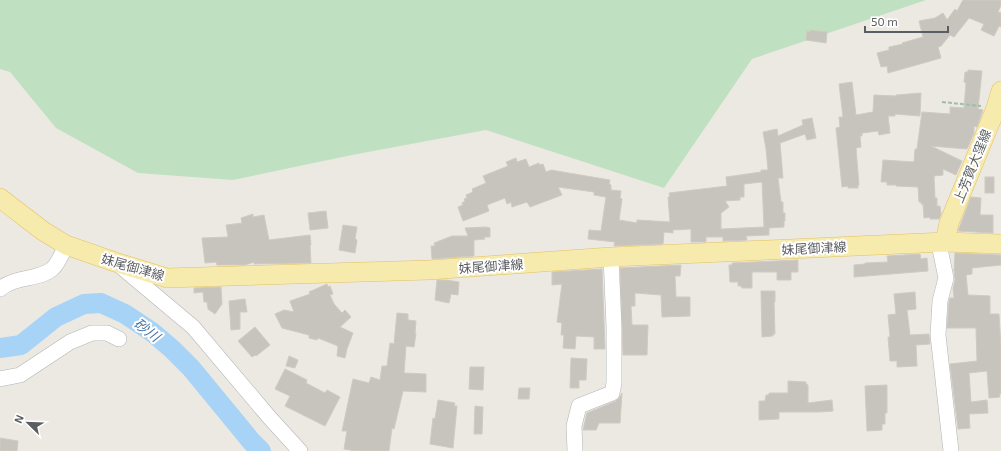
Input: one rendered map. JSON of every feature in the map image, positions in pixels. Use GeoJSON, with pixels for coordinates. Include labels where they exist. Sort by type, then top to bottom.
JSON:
{"type":"FeatureCollection","features":[{"type":"Feature","properties":{"kind":"main road","name":"上芳賀大窪線"},"geometry":{"type":"LineString","coordinates":[[945,242],[948,223],[998,100]]}},
{"type":"Feature","properties":{"kind":"main road","name":"妹尾御津線"},"geometry":{"type":"LineString","coordinates":[[0,198],[66,245],[167,278],[429,270],[611,257],[945,242],[1001,244]]}},
{"type":"Feature","properties":{"kind":"street"},"geometry":{"type":"LineString","coordinates":[[945,242],[940,249],[946,278],[940,301],[938,335],[951,451]]}},
{"type":"Feature","properties":{"kind":"street"},"geometry":{"type":"LineString","coordinates":[[0,289],[6,284],[51,270],[56,264],[66,245]]}},
{"type":"Feature","properties":{"kind":"street"},"geometry":{"type":"LineString","coordinates":[[575,451],[574,426],[579,406],[612,393],[614,383],[614,327],[611,257]]}},
{"type":"Feature","properties":{"kind":"street"},"geometry":{"type":"LineString","coordinates":[[115,262],[193,327],[269,417],[300,451]]}},
{"type":"Feature","properties":{"kind":"street"},"geometry":{"type":"LineString","coordinates":[[0,379],[20,375],[70,342],[92,333],[107,333],[119,340]]}},
{"type":"Feature","properties":{"kind":"path"},"geometry":{"type":"LineString","coordinates":[[942,102],[998,100]]}},
{"type":"Feature","properties":{"kind":"green space"},"geometry":{"type":"Polygon","coordinates":[[[0,0],[926,0],[752,59],[664,188],[486,130],[352,155],[233,180],[138,173],[56,128],[10,72],[0,69],[0,0]]]}},
{"type":"Feature","properties":{"kind":"building"},"geometry":{"type":"Polygon","coordinates":[[[963,0],[1001,0],[1001,5],[998,12],[1001,13],[1001,27],[999,26],[994,36],[981,30],[984,24],[969,18],[954,37],[950,35],[941,46],[938,47],[941,58],[888,73],[887,66],[881,67],[877,53],[889,50],[889,47],[923,37],[919,21],[935,18],[943,13],[947,20],[955,9],[957,11],[963,0]]]}},
{"type":"Feature","properties":{"kind":"building"},"geometry":{"type":"Polygon","coordinates":[[[810,30],[827,32],[826,43],[806,40],[807,31],[810,32],[810,30]]]}},
{"type":"Feature","properties":{"kind":"building"},"geometry":{"type":"Polygon","coordinates":[[[968,70],[982,71],[978,109],[983,110],[977,127],[974,126],[974,133],[967,149],[931,146],[962,161],[956,175],[943,169],[943,175],[934,176],[935,198],[937,198],[937,206],[940,206],[941,214],[939,219],[930,219],[930,217],[924,218],[923,204],[919,202],[918,187],[887,185],[887,182],[881,182],[883,160],[914,162],[922,112],[950,114],[950,107],[964,108],[966,83],[964,82],[965,72],[968,72],[968,70]]]}},
{"type":"Feature","properties":{"kind":"building"},"geometry":{"type":"Polygon","coordinates":[[[852,82],[856,115],[873,112],[874,95],[896,96],[921,93],[920,116],[895,114],[895,116],[888,116],[890,133],[879,135],[878,131],[862,133],[862,136],[860,136],[861,147],[856,148],[858,188],[848,188],[848,186],[842,187],[836,128],[840,127],[839,117],[843,117],[839,84],[852,82]]]}},
{"type":"Feature","properties":{"kind":"building"},"geometry":{"type":"Polygon","coordinates":[[[812,118],[816,138],[807,140],[805,134],[780,143],[783,178],[778,178],[781,202],[783,202],[783,213],[785,213],[785,221],[784,227],[769,228],[769,235],[746,236],[747,240],[723,241],[723,237],[706,237],[706,242],[691,242],[691,229],[673,230],[673,233],[664,232],[663,244],[614,246],[615,242],[588,239],[589,230],[601,231],[606,197],[594,195],[594,192],[558,187],[562,195],[530,207],[527,202],[512,207],[511,202],[507,204],[505,198],[487,205],[489,211],[463,221],[458,207],[463,205],[462,203],[465,201],[464,199],[467,198],[466,195],[473,192],[472,189],[486,183],[483,176],[508,166],[506,162],[516,158],[517,162],[526,159],[529,167],[539,163],[539,165],[543,164],[546,172],[551,170],[610,180],[609,184],[611,185],[611,190],[621,191],[620,198],[622,199],[619,220],[637,223],[637,220],[670,222],[669,193],[727,186],[726,177],[768,170],[763,132],[777,129],[778,136],[803,125],[802,120],[812,118]],[[762,182],[744,184],[744,197],[740,197],[740,200],[725,201],[729,207],[721,213],[721,229],[764,227],[762,182]]]}},
{"type":"Feature","properties":{"kind":"building"},"geometry":{"type":"Polygon","coordinates":[[[985,177],[994,177],[994,193],[985,193],[985,177]]]}},
{"type":"Feature","properties":{"kind":"building"},"geometry":{"type":"Polygon","coordinates":[[[971,197],[981,198],[980,215],[993,215],[993,233],[958,231],[971,197]]]}},
{"type":"Feature","properties":{"kind":"building"},"geometry":{"type":"Polygon","coordinates":[[[326,211],[328,228],[310,230],[308,213],[326,211]]]}},
{"type":"Feature","properties":{"kind":"building"},"geometry":{"type":"Polygon","coordinates":[[[253,214],[253,217],[264,215],[269,240],[310,235],[311,263],[254,264],[254,262],[245,265],[217,265],[216,262],[205,263],[202,238],[228,237],[226,225],[242,223],[241,218],[253,214]]]}},
{"type":"Feature","properties":{"kind":"building"},"geometry":{"type":"Polygon","coordinates":[[[343,225],[357,227],[355,253],[339,250],[343,225]]]}},
{"type":"Feature","properties":{"kind":"building"},"geometry":{"type":"Polygon","coordinates":[[[465,228],[490,228],[490,237],[474,240],[474,256],[432,259],[431,246],[435,246],[434,243],[452,236],[468,236],[465,228]]]}},
{"type":"Feature","properties":{"kind":"building"},"geometry":{"type":"Polygon","coordinates":[[[955,253],[1001,255],[1001,265],[972,268],[972,274],[966,275],[968,295],[990,296],[990,314],[999,314],[1001,394],[999,394],[1000,397],[989,398],[987,371],[969,373],[971,402],[987,400],[988,413],[969,414],[970,428],[958,429],[950,364],[977,361],[976,328],[947,328],[949,302],[950,298],[954,298],[953,288],[955,280],[955,253]]]}},
{"type":"Feature","properties":{"kind":"building"},"geometry":{"type":"Polygon","coordinates":[[[920,254],[921,259],[927,258],[928,271],[854,277],[854,265],[888,262],[887,256],[920,254]]]}},
{"type":"Feature","properties":{"kind":"building"},"geometry":{"type":"Polygon","coordinates":[[[798,260],[798,272],[791,272],[791,280],[777,280],[777,272],[752,272],[752,288],[742,288],[741,286],[738,286],[738,282],[730,282],[729,265],[732,265],[732,263],[798,260]]]}},
{"type":"Feature","properties":{"kind":"building"},"geometry":{"type":"Polygon","coordinates":[[[681,265],[680,276],[675,276],[676,297],[690,297],[690,316],[662,317],[661,295],[635,293],[635,306],[631,306],[632,325],[648,325],[647,355],[623,355],[620,268],[681,265]]]}},
{"type":"Feature","properties":{"kind":"building"},"geometry":{"type":"Polygon","coordinates":[[[602,269],[605,349],[594,349],[594,337],[576,336],[575,349],[563,348],[564,335],[561,335],[562,323],[557,322],[562,284],[552,285],[552,272],[602,269]]]}},
{"type":"Feature","properties":{"kind":"building"},"geometry":{"type":"Polygon","coordinates":[[[437,280],[459,282],[458,295],[451,294],[449,303],[435,300],[437,280]]]}},
{"type":"Feature","properties":{"kind":"building"},"geometry":{"type":"Polygon","coordinates":[[[327,284],[328,287],[330,286],[333,294],[330,295],[334,304],[342,313],[345,310],[351,317],[340,327],[353,333],[345,358],[337,356],[338,346],[318,338],[317,340],[309,338],[309,335],[282,328],[275,314],[284,310],[294,312],[290,301],[310,294],[309,292],[327,284]]]}},
{"type":"Feature","properties":{"kind":"building"},"geometry":{"type":"Polygon","coordinates":[[[221,287],[222,304],[215,314],[208,309],[207,302],[204,302],[203,292],[194,293],[194,288],[221,287]]]}},
{"type":"Feature","properties":{"kind":"building"},"geometry":{"type":"Polygon","coordinates":[[[761,291],[775,291],[775,334],[773,334],[773,336],[762,337],[761,291]]]}},
{"type":"Feature","properties":{"kind":"building"},"geometry":{"type":"Polygon","coordinates":[[[915,292],[916,309],[907,310],[910,335],[929,334],[930,344],[916,345],[917,366],[897,367],[897,361],[890,361],[888,315],[896,314],[894,294],[915,292]]]}},
{"type":"Feature","properties":{"kind":"building"},"geometry":{"type":"Polygon","coordinates":[[[245,299],[247,312],[240,312],[240,329],[231,330],[229,301],[245,299]]]}},
{"type":"Feature","properties":{"kind":"building"},"geometry":{"type":"Polygon","coordinates":[[[397,313],[408,314],[408,320],[416,321],[414,347],[406,346],[404,373],[426,374],[426,392],[403,391],[394,429],[392,428],[389,451],[356,451],[344,449],[347,431],[342,431],[353,379],[369,383],[371,377],[380,380],[382,366],[387,366],[390,343],[394,344],[397,313]]]}},
{"type":"Feature","properties":{"kind":"building"},"geometry":{"type":"Polygon","coordinates":[[[255,327],[270,345],[256,356],[255,355],[252,357],[238,341],[255,327]]]}},
{"type":"Feature","properties":{"kind":"building"},"geometry":{"type":"Polygon","coordinates":[[[289,356],[298,360],[295,368],[286,366],[289,356]]]}},
{"type":"Feature","properties":{"kind":"building"},"geometry":{"type":"Polygon","coordinates":[[[571,358],[587,359],[586,380],[579,380],[579,388],[570,388],[571,358]]]}},
{"type":"Feature","properties":{"kind":"building"},"geometry":{"type":"Polygon","coordinates":[[[470,367],[484,367],[483,390],[469,389],[470,367]]]}},
{"type":"Feature","properties":{"kind":"building"},"geometry":{"type":"Polygon","coordinates":[[[285,369],[307,380],[306,383],[325,393],[327,390],[340,397],[325,426],[285,406],[290,396],[275,389],[285,369]]]}},
{"type":"Feature","properties":{"kind":"building"},"geometry":{"type":"Polygon","coordinates":[[[788,381],[806,382],[808,385],[808,403],[832,400],[833,411],[779,412],[779,419],[759,420],[759,401],[765,401],[766,395],[769,395],[769,393],[788,393],[788,381]]]}},
{"type":"Feature","properties":{"kind":"building"},"geometry":{"type":"Polygon","coordinates":[[[887,385],[887,413],[885,413],[885,424],[882,424],[882,430],[867,431],[865,386],[887,385]]]}},
{"type":"Feature","properties":{"kind":"building"},"geometry":{"type":"Polygon","coordinates":[[[519,388],[530,388],[529,399],[518,399],[519,388]]]}},
{"type":"Feature","properties":{"kind":"building"},"geometry":{"type":"Polygon","coordinates":[[[622,393],[620,423],[599,423],[596,430],[583,430],[587,413],[616,401],[622,393]]]}},
{"type":"Feature","properties":{"kind":"building"},"geometry":{"type":"Polygon","coordinates":[[[438,400],[455,403],[454,406],[457,406],[453,448],[430,444],[433,418],[435,419],[438,400]]]}},
{"type":"Feature","properties":{"kind":"building"},"geometry":{"type":"Polygon","coordinates":[[[475,406],[483,407],[482,434],[474,434],[475,406]]]}},
{"type":"Feature","properties":{"kind":"building"},"geometry":{"type":"Polygon","coordinates":[[[0,438],[18,441],[17,451],[0,451],[0,438]]]}},
{"type":"Feature","properties":{"kind":"waterway","name":"砂川"},"geometry":{"type":"LineString","coordinates":[[0,348],[21,345],[56,317],[84,304],[101,303],[125,314],[152,332],[172,349],[191,368],[261,451]]}}]}
